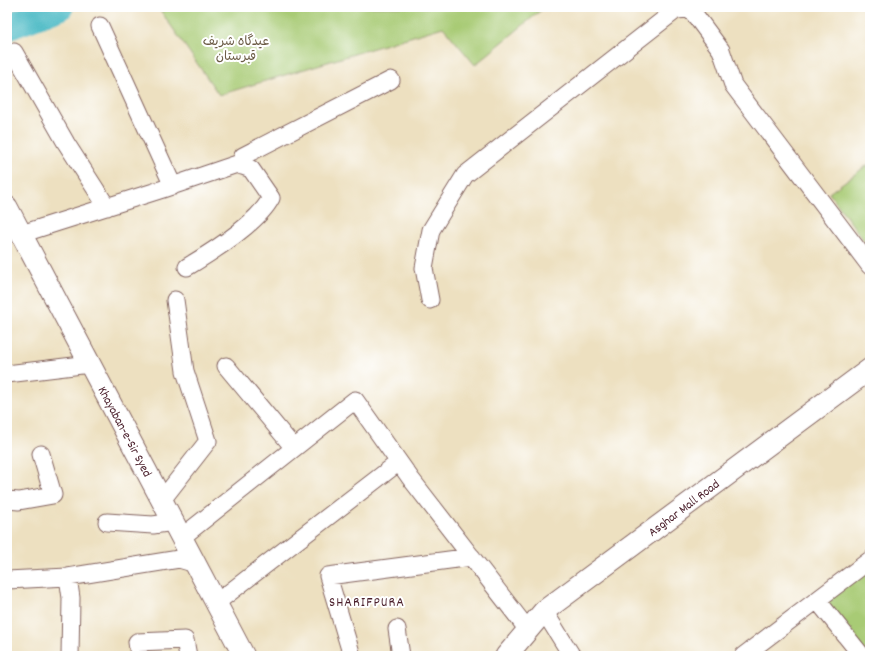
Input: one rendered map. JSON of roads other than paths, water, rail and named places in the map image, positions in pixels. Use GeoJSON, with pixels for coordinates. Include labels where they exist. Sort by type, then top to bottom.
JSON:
{"type":"FeatureCollection","features":[{"type":"Feature","properties":{"kind":"main road","name":"Khayaban-e-Sir Syed"},"geometry":{"type":"LineString","coordinates":[[7,206],[216,602],[238,654]]}},
{"type":"Feature","properties":{"kind":"main road","name":"Asghar Mall Road"},"geometry":{"type":"LineString","coordinates":[[506,656],[544,611],[870,369]]}},
{"type":"Feature","properties":{"kind":"street"},"geometry":{"type":"LineString","coordinates":[[430,300],[424,268],[431,230],[465,175],[676,10],[682,8],[688,9],[695,15],[721,50],[733,85],[870,266]]}},
{"type":"Feature","properties":{"kind":"street"},"geometry":{"type":"LineString","coordinates":[[100,26],[174,186]]}},
{"type":"Feature","properties":{"kind":"street"},"geometry":{"type":"LineString","coordinates":[[14,52],[66,143],[107,207]]}},
{"type":"Feature","properties":{"kind":"street"},"geometry":{"type":"LineString","coordinates":[[242,166],[243,156],[391,80]]}},
{"type":"Feature","properties":{"kind":"street"},"geometry":{"type":"LineString","coordinates":[[21,234],[174,186],[237,164],[250,169],[271,198],[268,204],[219,248],[187,267]]}},
{"type":"Feature","properties":{"kind":"street"},"geometry":{"type":"LineString","coordinates":[[162,500],[208,441],[185,371],[175,300]]}},
{"type":"Feature","properties":{"kind":"street"},"geometry":{"type":"LineString","coordinates":[[7,374],[90,364]]}},
{"type":"Feature","properties":{"kind":"street"},"geometry":{"type":"LineString","coordinates":[[226,366],[294,448]]}},
{"type":"Feature","properties":{"kind":"street"},"geometry":{"type":"LineString","coordinates":[[107,522],[153,525],[178,530],[294,448],[355,400],[399,462],[528,630]]}},
{"type":"Feature","properties":{"kind":"street"},"geometry":{"type":"LineString","coordinates":[[7,500],[19,501],[52,495],[41,454]]}},
{"type":"Feature","properties":{"kind":"street"},"geometry":{"type":"LineString","coordinates":[[216,602],[399,462]]}},
{"type":"Feature","properties":{"kind":"street"},"geometry":{"type":"LineString","coordinates":[[352,656],[328,576],[472,557]]}},
{"type":"Feature","properties":{"kind":"street"},"geometry":{"type":"LineString","coordinates":[[7,580],[68,577],[179,559],[196,564]]}},
{"type":"Feature","properties":{"kind":"street"},"geometry":{"type":"LineString","coordinates":[[743,656],[870,560]]}},
{"type":"Feature","properties":{"kind":"street"},"geometry":{"type":"LineString","coordinates":[[68,577],[71,598],[70,656]]}},
{"type":"Feature","properties":{"kind":"street"},"geometry":{"type":"LineString","coordinates":[[817,600],[862,656]]}},
{"type":"Feature","properties":{"kind":"street"},"geometry":{"type":"LineString","coordinates":[[544,611],[572,656]]}},
{"type":"Feature","properties":{"kind":"street"},"geometry":{"type":"LineString","coordinates":[[397,629],[401,656]]}},
{"type":"Feature","properties":{"kind":"street"},"geometry":{"type":"LineString","coordinates":[[139,656],[138,642],[185,640],[188,656]]}},
{"type":"Feature","properties":{"kind":"waterway"},"geometry":{"type":"LineString","coordinates":[[7,27],[60,7]]}},
{"type":"Feature","properties":{"kind":"district","name":"SHARIFPURA"},"geometry":{"type":"Point","coordinates":[367,601]}},
{"type":"Feature","properties":{"kind":"park label","name":"عیدگاہ شریف قبرستان"},"geometry":{"type":"Point","coordinates":[236,48]}}]}
